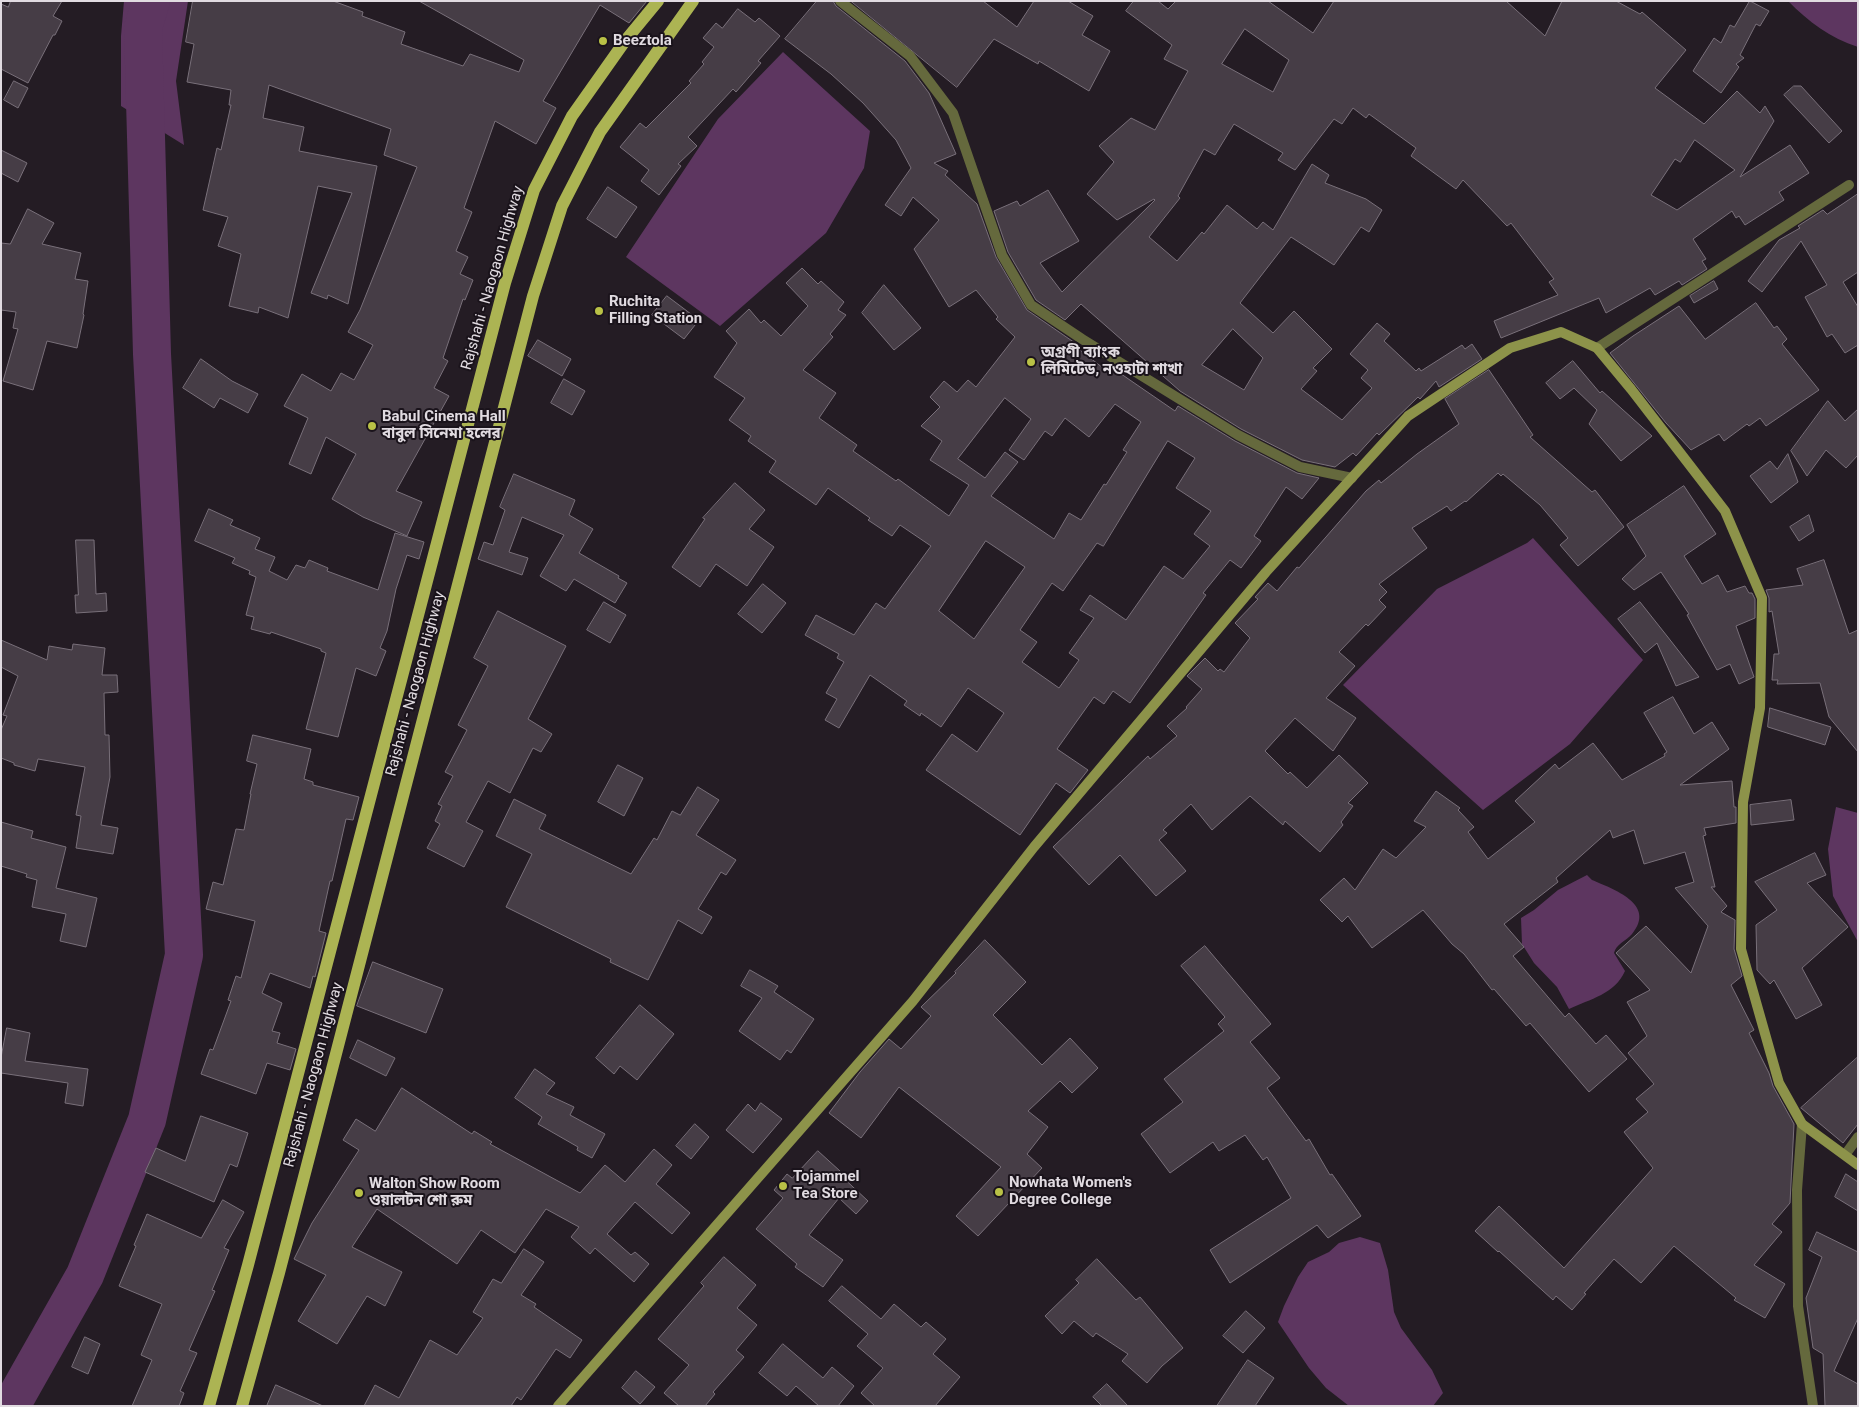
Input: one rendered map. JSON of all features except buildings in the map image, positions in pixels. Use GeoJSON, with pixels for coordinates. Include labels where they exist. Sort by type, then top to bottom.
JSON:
{"type":"FeatureCollection","features":[{"type":"Feature","properties":{"kind":"main road","name":"Rajshahi - Naogaon Highway"},"geometry":{"type":"LineString","coordinates":[[209,1406],[253,1246],[505,283],[534,190],[572,116],[625,41],[658,1]]}},
{"type":"Feature","properties":{"kind":"main road","name":"Rajshahi - Naogaon Highway"},"geometry":{"type":"LineString","coordinates":[[242,1406],[282,1264],[534,296],[562,206],[600,132],[693,1]]}},
{"type":"Feature","properties":{"kind":"street"},"geometry":{"type":"LineString","coordinates":[[840,1],[910,56],[953,114],[1002,255],[1031,305],[1082,339],[1238,435],[1300,467],[1352,478]]}},
{"type":"Feature","properties":{"kind":"street"},"geometry":{"type":"LineString","coordinates":[[1597,348],[1850,185]]}},
{"type":"Feature","properties":{"kind":"street"},"geometry":{"type":"LineString","coordinates":[[558,1406],[913,1000],[1040,839],[1266,572],[1408,416],[1510,348],[1561,332],[1597,348],[1725,511],[1762,598],[1760,708],[1743,802],[1741,949],[1779,1083],[1802,1124],[1858,1164]]}},
{"type":"Feature","properties":{"kind":"street"},"geometry":{"type":"LineString","coordinates":[[1802,1124],[1797,1190],[1798,1306],[1813,1406]]}},
{"type":"Feature","properties":{"kind":"street"},"geometry":{"type":"LineString","coordinates":[[1845,1155],[1858,1137]]}},
{"type":"Feature","properties":{"kind":"shaded area"},"geometry":{"type":"Polygon","coordinates":[[[124,1],[188,1],[176,81],[184,145],[121,106],[121,36],[124,1]]]}},
{"type":"Feature","properties":{"kind":"shaded area"},"geometry":{"type":"Polygon","coordinates":[[[1788,1],[1858,1],[1858,47],[1838,39],[1820,28],[1788,1]]]}},
{"type":"Feature","properties":{"kind":"shaded area"},"geometry":{"type":"Polygon","coordinates":[[[783,52],[870,131],[864,168],[826,233],[720,326],[626,257],[718,119],[783,52]]]}},
{"type":"Feature","properties":{"kind":"shaded area"},"geometry":{"type":"Polygon","coordinates":[[[1533,538],[1643,660],[1570,744],[1483,810],[1343,685],[1437,589],[1527,543],[1533,538]]]}},
{"type":"Feature","properties":{"kind":"shaded area"},"geometry":{"type":"Polygon","coordinates":[[[1836,807],[1858,813],[1858,942],[1833,896],[1828,849],[1836,807]]]}},
{"type":"Feature","properties":{"kind":"shaded area"},"geometry":{"type":"Polygon","coordinates":[[[1587,875],[1592,880],[1611,888],[1629,899],[1636,906],[1639,914],[1638,923],[1632,934],[1619,945],[1614,953],[1625,971],[1621,979],[1601,995],[1569,1009],[1557,987],[1534,963],[1522,944],[1521,918],[1558,890],[1587,875]]]}},
{"type":"Feature","properties":{"kind":"shaded area"},"geometry":{"type":"Polygon","coordinates":[[[1360,1237],[1380,1243],[1388,1270],[1394,1312],[1401,1328],[1432,1370],[1443,1393],[1433,1406],[1349,1406],[1326,1388],[1309,1368],[1278,1322],[1298,1277],[1308,1262],[1329,1252],[1339,1243],[1360,1237]]]}},
{"type":"Feature","properties":{"kind":"waterway"},"geometry":{"type":"LineString","coordinates":[[11,1406],[85,1275],[147,1120],[184,955],[152,354],[143,28],[151,1]]}},
{"type":"Feature","properties":{"kind":"place","name":"Beeztola"},"geometry":{"type":"Point","coordinates":[603,41]}},
{"type":"Feature","properties":{"kind":"place","name":"Ruchita Filling Station"},"geometry":{"type":"Point","coordinates":[599,311]}},
{"type":"Feature","properties":{"kind":"place","name":"অগ্রণী ব্যাংক লিমিটেড, নওহাটা শাখা"},"geometry":{"type":"Point","coordinates":[1031,362]}},
{"type":"Feature","properties":{"kind":"place","name":"Babul Cinema Hall বাবুল সিনেমা হলের"},"geometry":{"type":"Point","coordinates":[372,426]}},
{"type":"Feature","properties":{"kind":"place","name":"Tojammel Tea Store"},"geometry":{"type":"Point","coordinates":[783,1186]}},
{"type":"Feature","properties":{"kind":"place","name":"Nowhata Women's Degree College"},"geometry":{"type":"Point","coordinates":[999,1192]}},
{"type":"Feature","properties":{"kind":"place","name":"Walton Show Room ওয়ালটন শো রুম"},"geometry":{"type":"Point","coordinates":[359,1193]}}]}
